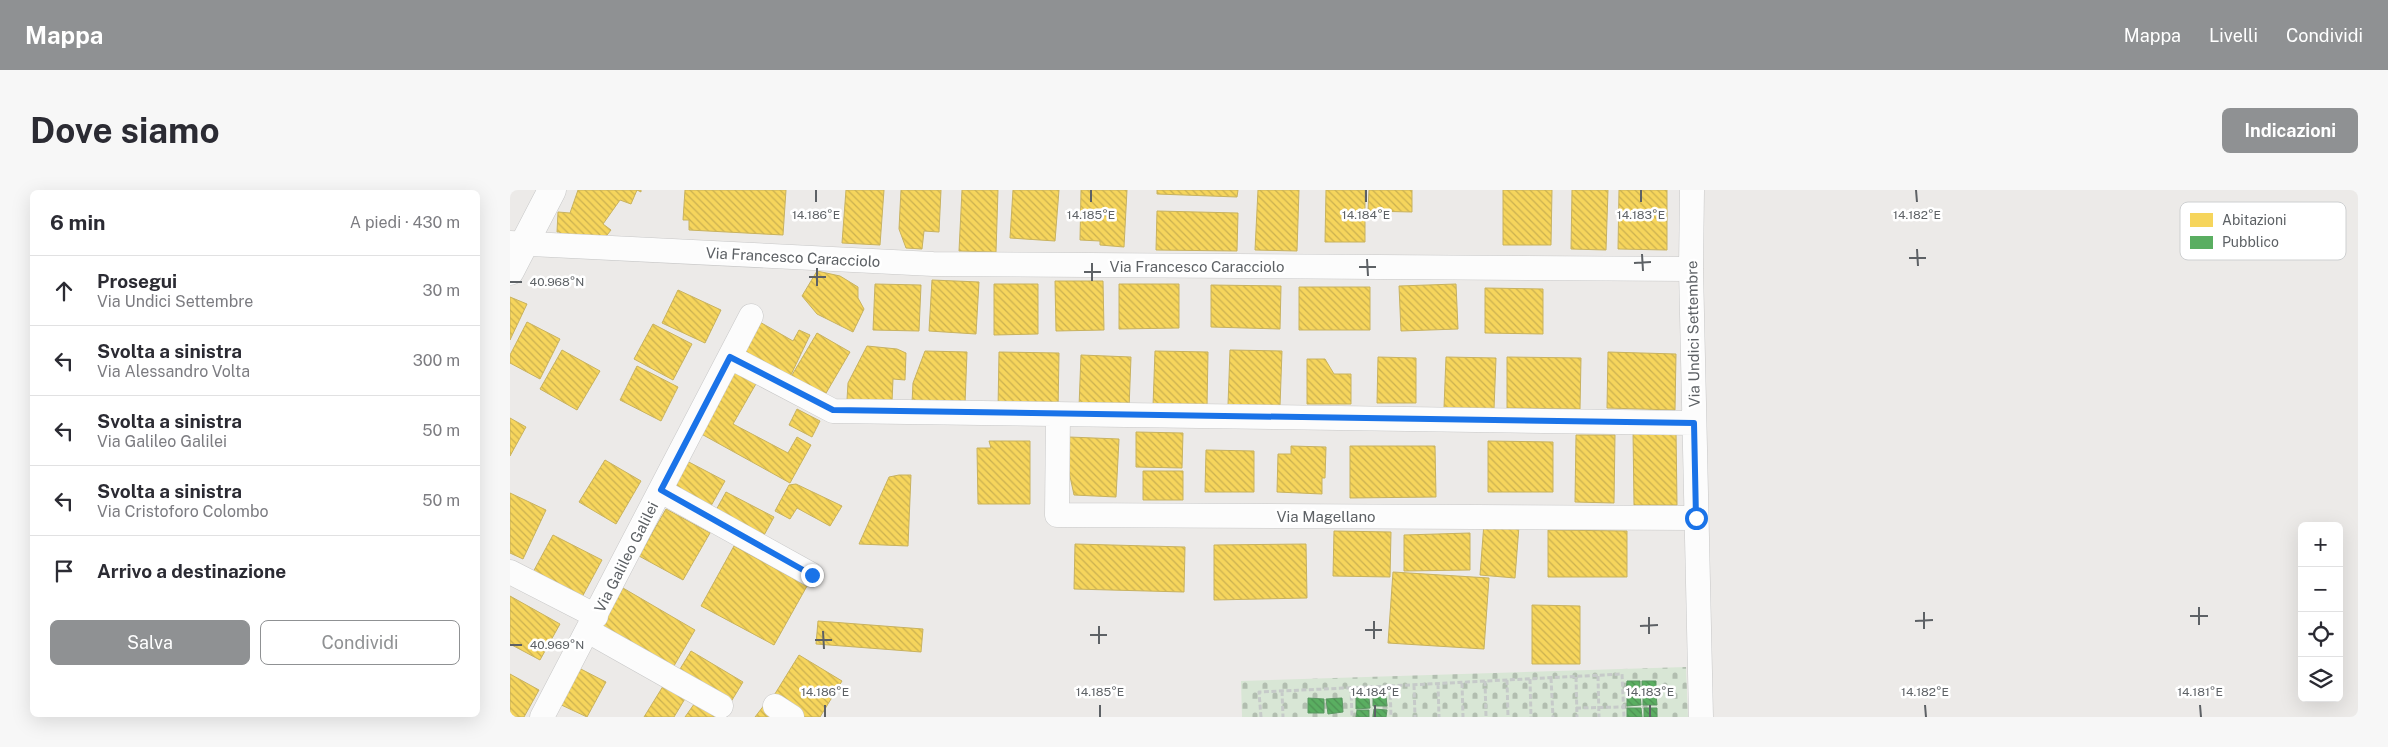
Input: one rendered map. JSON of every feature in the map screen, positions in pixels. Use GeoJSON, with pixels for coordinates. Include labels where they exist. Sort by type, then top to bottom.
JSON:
{"type":"FeatureCollection","features":[{"type":"Feature","properties":{"kind":"street"},"geometry":{"type":"LineString","coordinates":[[510,271],[517,243],[552,190]]}},
{"type":"Feature","properties":{"kind":"street","name":"Via Undici Settembre"},"geometry":{"type":"LineString","coordinates":[[1692,190],[1691,269],[1701,717]]}},
{"type":"Feature","properties":{"kind":"street","name":"Via Francesco Caracciolo"},"geometry":{"type":"LineString","coordinates":[[517,243],[933,264],[1691,269]]}},
{"type":"Feature","properties":{"kind":"street","name":"Via Galileo Galilei"},"geometry":{"type":"LineString","coordinates":[[542,717],[751,316]]}},
{"type":"Feature","properties":{"kind":"street"},"geometry":{"type":"LineString","coordinates":[[730,357],[833,410],[1694,423]]}},
{"type":"Feature","properties":{"kind":"street","name":"Via Magellano"},"geometry":{"type":"LineString","coordinates":[[1058,414],[1057,515],[1696,518]]}},
{"type":"Feature","properties":{"kind":"street"},"geometry":{"type":"LineString","coordinates":[[661,490],[812,575]]}},
{"type":"Feature","properties":{"kind":"street"},"geometry":{"type":"LineString","coordinates":[[510,572],[721,706]]}},
{"type":"Feature","properties":{"kind":"path"},"geometry":{"type":"LineString","coordinates":[[1261,717],[1259,692],[1622,674],[1624,717]]}},
{"type":"Feature","properties":{"kind":"path"},"geometry":{"type":"LineString","coordinates":[[1598,676],[1599,717]]}},
{"type":"Feature","properties":{"kind":"path"},"geometry":{"type":"LineString","coordinates":[[1576,677],[1577,717]]}},
{"type":"Feature","properties":{"kind":"path"},"geometry":{"type":"LineString","coordinates":[[1551,678],[1553,717]]}},
{"type":"Feature","properties":{"kind":"path"},"geometry":{"type":"LineString","coordinates":[[1530,679],[1531,717]]}},
{"type":"Feature","properties":{"kind":"path"},"geometry":{"type":"LineString","coordinates":[[1507,680],[1508,717]]}},
{"type":"Feature","properties":{"kind":"path"},"geometry":{"type":"LineString","coordinates":[[1485,681],[1486,717]]}},
{"type":"Feature","properties":{"kind":"path"},"geometry":{"type":"LineString","coordinates":[[1462,682],[1463,717]]}},
{"type":"Feature","properties":{"kind":"path"},"geometry":{"type":"LineString","coordinates":[[1438,684],[1439,717]]}},
{"type":"Feature","properties":{"kind":"path"},"geometry":{"type":"LineString","coordinates":[[1414,685],[1415,717]]}},
{"type":"Feature","properties":{"kind":"path"},"geometry":{"type":"LineString","coordinates":[[1390,686],[1391,717]]}},
{"type":"Feature","properties":{"kind":"path"},"geometry":{"type":"LineString","coordinates":[[1351,688],[1352,717]]}},
{"type":"Feature","properties":{"kind":"path"},"geometry":{"type":"LineString","coordinates":[[1282,691],[1283,717]]}},
{"type":"Feature","properties":{"kind":"path"},"geometry":{"type":"LineString","coordinates":[[1576,708],[1623,707]]}},
{"type":"Feature","properties":{"kind":"green space"},"geometry":{"type":"Polygon","coordinates":[[[1686,667],[1688,717],[1242,717],[1241,681],[1686,667]]]}},
{"type":"Feature","properties":{"kind":"building: Abitazioni"},"geometry":{"type":"Polygon","coordinates":[[[578,190],[637,190],[631,204],[620,200],[603,224],[611,230],[604,239],[559,237],[560,232],[557,232],[558,212],[570,213],[578,190]]]}},
{"type":"Feature","properties":{"kind":"building: Abitazioni"},"geometry":{"type":"Polygon","coordinates":[[[685,190],[786,190],[783,235],[689,230],[689,220],[683,220],[685,190]]]}},
{"type":"Feature","properties":{"kind":"building: Abitazioni"},"geometry":{"type":"Polygon","coordinates":[[[846,190],[884,190],[880,245],[842,243],[846,190]]]}},
{"type":"Feature","properties":{"kind":"building: Abitazioni"},"geometry":{"type":"Polygon","coordinates":[[[901,190],[941,190],[939,232],[924,231],[922,249],[906,248],[899,229],[901,190]]]}},
{"type":"Feature","properties":{"kind":"building: Abitazioni"},"geometry":{"type":"Polygon","coordinates":[[[962,190],[998,190],[996,252],[959,251],[962,190]]]}},
{"type":"Feature","properties":{"kind":"building: Abitazioni"},"geometry":{"type":"Polygon","coordinates":[[[1013,190],[1059,190],[1055,241],[1010,238],[1013,190]]]}},
{"type":"Feature","properties":{"kind":"building: Abitazioni"},"geometry":{"type":"Polygon","coordinates":[[[1081,190],[1127,190],[1124,247],[1100,245],[1100,241],[1080,240],[1081,190]]]}},
{"type":"Feature","properties":{"kind":"building: Abitazioni"},"geometry":{"type":"Polygon","coordinates":[[[1157,190],[1238,190],[1237,197],[1157,194],[1157,190]]]}},
{"type":"Feature","properties":{"kind":"building: Abitazioni"},"geometry":{"type":"Polygon","coordinates":[[[1258,190],[1299,190],[1297,251],[1255,250],[1258,190]]]}},
{"type":"Feature","properties":{"kind":"building: Abitazioni"},"geometry":{"type":"Polygon","coordinates":[[[1326,190],[1365,190],[1365,242],[1325,242],[1326,190]]]}},
{"type":"Feature","properties":{"kind":"building: Abitazioni"},"geometry":{"type":"Polygon","coordinates":[[[1369,190],[1412,190],[1412,212],[1368,211],[1369,190]]]}},
{"type":"Feature","properties":{"kind":"building: Abitazioni"},"geometry":{"type":"Polygon","coordinates":[[[1503,190],[1552,190],[1551,245],[1503,245],[1503,190]]]}},
{"type":"Feature","properties":{"kind":"building: Abitazioni"},"geometry":{"type":"Polygon","coordinates":[[[1572,190],[1608,190],[1606,250],[1571,249],[1572,190]]]}},
{"type":"Feature","properties":{"kind":"building: Abitazioni"},"geometry":{"type":"Polygon","coordinates":[[[1619,190],[1667,190],[1667,250],[1618,249],[1619,190]]]}},
{"type":"Feature","properties":{"kind":"building: Abitazioni"},"geometry":{"type":"Polygon","coordinates":[[[1157,211],[1238,213],[1237,251],[1156,250],[1157,211]]]}},
{"type":"Feature","properties":{"kind":"building: Abitazioni"},"geometry":{"type":"Polygon","coordinates":[[[817,271],[840,276],[858,287],[858,298],[864,309],[853,332],[817,314],[802,296],[817,271]]]}},
{"type":"Feature","properties":{"kind":"building: Abitazioni"},"geometry":{"type":"Polygon","coordinates":[[[932,280],[979,282],[976,334],[929,331],[932,280]]]}},
{"type":"Feature","properties":{"kind":"building: Abitazioni"},"geometry":{"type":"Polygon","coordinates":[[[1055,281],[1103,281],[1104,330],[1056,331],[1055,281]]]}},
{"type":"Feature","properties":{"kind":"building: Abitazioni"},"geometry":{"type":"Polygon","coordinates":[[[875,284],[921,285],[919,331],[873,330],[875,284]]]}},
{"type":"Feature","properties":{"kind":"building: Abitazioni"},"geometry":{"type":"Polygon","coordinates":[[[994,284],[1038,284],[1038,334],[994,335],[994,284]]]}},
{"type":"Feature","properties":{"kind":"building: Abitazioni"},"geometry":{"type":"Polygon","coordinates":[[[1119,284],[1179,284],[1179,328],[1119,329],[1119,284]]]}},
{"type":"Feature","properties":{"kind":"building: Abitazioni"},"geometry":{"type":"Polygon","coordinates":[[[1456,284],[1458,329],[1401,331],[1399,286],[1456,284]]]}},
{"type":"Feature","properties":{"kind":"building: Abitazioni"},"geometry":{"type":"Polygon","coordinates":[[[1211,285],[1281,286],[1280,329],[1211,327],[1211,285]]]}},
{"type":"Feature","properties":{"kind":"building: Abitazioni"},"geometry":{"type":"Polygon","coordinates":[[[1299,287],[1370,287],[1370,330],[1299,330],[1299,287]]]}},
{"type":"Feature","properties":{"kind":"building: Abitazioni"},"geometry":{"type":"Polygon","coordinates":[[[1485,288],[1543,289],[1543,334],[1485,333],[1485,288]]]}},
{"type":"Feature","properties":{"kind":"building: Abitazioni"},"geometry":{"type":"Polygon","coordinates":[[[678,290],[721,310],[705,343],[662,323],[678,290]]]}},
{"type":"Feature","properties":{"kind":"building: Abitazioni"},"geometry":{"type":"Polygon","coordinates":[[[510,297],[527,304],[510,340],[510,297]]]}},
{"type":"Feature","properties":{"kind":"building: Abitazioni"},"geometry":{"type":"Polygon","coordinates":[[[758,321],[793,341],[799,330],[810,335],[788,381],[738,356],[758,321]]]}},
{"type":"Feature","properties":{"kind":"building: Abitazioni"},"geometry":{"type":"Polygon","coordinates":[[[527,322],[560,339],[540,379],[510,363],[510,355],[527,322]]]}},
{"type":"Feature","properties":{"kind":"building: Abitazioni"},"geometry":{"type":"Polygon","coordinates":[[[653,324],[692,344],[673,380],[634,359],[653,324]]]}},
{"type":"Feature","properties":{"kind":"building: Abitazioni"},"geometry":{"type":"Polygon","coordinates":[[[817,333],[850,352],[822,400],[789,380],[817,333]]]}},
{"type":"Feature","properties":{"kind":"building: Abitazioni"},"geometry":{"type":"Polygon","coordinates":[[[867,346],[897,349],[906,353],[905,380],[893,379],[892,402],[847,400],[848,383],[867,346]]]}},
{"type":"Feature","properties":{"kind":"building: Abitazioni"},"geometry":{"type":"Polygon","coordinates":[[[562,350],[600,371],[577,410],[540,389],[562,350]]]}},
{"type":"Feature","properties":{"kind":"building: Abitazioni"},"geometry":{"type":"Polygon","coordinates":[[[1230,350],[1282,351],[1280,406],[1228,405],[1230,350]]]}},
{"type":"Feature","properties":{"kind":"building: Abitazioni"},"geometry":{"type":"Polygon","coordinates":[[[925,351],[967,352],[965,404],[912,403],[913,383],[925,351]]]}},
{"type":"Feature","properties":{"kind":"building: Abitazioni"},"geometry":{"type":"Polygon","coordinates":[[[1155,351],[1208,352],[1207,407],[1153,406],[1155,351]]]}},
{"type":"Feature","properties":{"kind":"building: Abitazioni"},"geometry":{"type":"Polygon","coordinates":[[[999,352],[1059,353],[1058,412],[998,410],[999,352]]]}},
{"type":"Feature","properties":{"kind":"building: Abitazioni"},"geometry":{"type":"Polygon","coordinates":[[[1608,352],[1676,354],[1675,410],[1607,408],[1608,352]]]}},
{"type":"Feature","properties":{"kind":"building: Abitazioni"},"geometry":{"type":"Polygon","coordinates":[[[1081,355],[1131,357],[1129,409],[1079,407],[1081,355]]]}},
{"type":"Feature","properties":{"kind":"building: Abitazioni"},"geometry":{"type":"Polygon","coordinates":[[[1378,357],[1416,358],[1416,403],[1377,403],[1378,357]]]}},
{"type":"Feature","properties":{"kind":"building: Abitazioni"},"geometry":{"type":"Polygon","coordinates":[[[1446,357],[1496,358],[1494,409],[1444,408],[1446,357]]]}},
{"type":"Feature","properties":{"kind":"building: Abitazioni"},"geometry":{"type":"Polygon","coordinates":[[[1507,357],[1581,358],[1580,409],[1507,408],[1507,357]]]}},
{"type":"Feature","properties":{"kind":"building: Abitazioni"},"geometry":{"type":"Polygon","coordinates":[[[1307,359],[1325,359],[1334,374],[1351,374],[1351,404],[1307,404],[1307,359]]]}},
{"type":"Feature","properties":{"kind":"building: Abitazioni"},"geometry":{"type":"Polygon","coordinates":[[[637,366],[678,387],[661,421],[620,400],[637,366]]]}},
{"type":"Feature","properties":{"kind":"building: Abitazioni"},"geometry":{"type":"Polygon","coordinates":[[[731,368],[757,382],[733,424],[788,453],[797,437],[811,445],[790,483],[696,431],[731,368]]]}},
{"type":"Feature","properties":{"kind":"building: Abitazioni"},"geometry":{"type":"Polygon","coordinates":[[[797,409],[820,421],[812,437],[789,425],[797,409]]]}},
{"type":"Feature","properties":{"kind":"building: Abitazioni"},"geometry":{"type":"Polygon","coordinates":[[[510,418],[526,427],[510,456],[510,418]]]}},
{"type":"Feature","properties":{"kind":"building: Abitazioni"},"geometry":{"type":"Polygon","coordinates":[[[1676,430],[1677,505],[1634,505],[1633,431],[1676,430]]]}},
{"type":"Feature","properties":{"kind":"building: Abitazioni"},"geometry":{"type":"Polygon","coordinates":[[[1136,432],[1183,433],[1182,468],[1136,467],[1136,432]]]}},
{"type":"Feature","properties":{"kind":"building: Abitazioni"},"geometry":{"type":"Polygon","coordinates":[[[1576,435],[1615,435],[1614,503],[1575,502],[1576,435]]]}},
{"type":"Feature","properties":{"kind":"building: Abitazioni"},"geometry":{"type":"Polygon","coordinates":[[[1069,437],[1119,439],[1116,497],[1074,495],[1068,467],[1069,437]]]}},
{"type":"Feature","properties":{"kind":"building: Abitazioni"},"geometry":{"type":"Polygon","coordinates":[[[989,441],[1030,441],[1030,504],[978,504],[977,448],[991,448],[989,441]]]}},
{"type":"Feature","properties":{"kind":"building: Abitazioni"},"geometry":{"type":"Polygon","coordinates":[[[1488,441],[1553,442],[1553,492],[1488,492],[1488,441]]]}},
{"type":"Feature","properties":{"kind":"building: Abitazioni"},"geometry":{"type":"Polygon","coordinates":[[[1291,446],[1326,447],[1325,478],[1322,478],[1322,494],[1277,492],[1278,454],[1291,454],[1291,446]]]}},
{"type":"Feature","properties":{"kind":"building: Abitazioni"},"geometry":{"type":"Polygon","coordinates":[[[1350,446],[1435,446],[1436,497],[1350,498],[1350,446]]]}},
{"type":"Feature","properties":{"kind":"building: Abitazioni"},"geometry":{"type":"Polygon","coordinates":[[[1206,450],[1254,451],[1254,492],[1205,492],[1206,450]]]}},
{"type":"Feature","properties":{"kind":"building: Abitazioni"},"geometry":{"type":"Polygon","coordinates":[[[605,460],[641,481],[616,524],[579,502],[605,460]]]}},
{"type":"Feature","properties":{"kind":"building: Abitazioni"},"geometry":{"type":"Polygon","coordinates":[[[685,460],[725,481],[707,513],[667,491],[685,460]]]}},
{"type":"Feature","properties":{"kind":"building: Abitazioni"},"geometry":{"type":"Polygon","coordinates":[[[1143,471],[1183,471],[1183,500],[1143,500],[1143,471]]]}},
{"type":"Feature","properties":{"kind":"building: Abitazioni"},"geometry":{"type":"Polygon","coordinates":[[[911,475],[908,546],[859,544],[889,477],[911,475]]]}},
{"type":"Feature","properties":{"kind":"building: Abitazioni"},"geometry":{"type":"Polygon","coordinates":[[[796,484],[842,506],[830,526],[797,508],[790,519],[775,511],[789,485],[796,484]]]}},
{"type":"Feature","properties":{"kind":"building: Abitazioni"},"geometry":{"type":"Polygon","coordinates":[[[726,492],[774,517],[763,537],[715,512],[726,492]]]}},
{"type":"Feature","properties":{"kind":"building: Abitazioni"},"geometry":{"type":"Polygon","coordinates":[[[510,493],[546,510],[523,559],[510,553],[510,493]]]}},
{"type":"Feature","properties":{"kind":"building: Abitazioni"},"geometry":{"type":"Polygon","coordinates":[[[666,509],[710,533],[683,580],[639,556],[666,509]]]}},
{"type":"Feature","properties":{"kind":"building: Abitazioni"},"geometry":{"type":"Polygon","coordinates":[[[1484,523],[1519,526],[1515,578],[1480,575],[1484,523]]]}},
{"type":"Feature","properties":{"kind":"building: Abitazioni"},"geometry":{"type":"Polygon","coordinates":[[[1548,530],[1627,531],[1627,577],[1548,577],[1548,530]]]}},
{"type":"Feature","properties":{"kind":"building: Abitazioni"},"geometry":{"type":"Polygon","coordinates":[[[1334,531],[1391,532],[1390,577],[1333,576],[1334,531]]]}},
{"type":"Feature","properties":{"kind":"building: Abitazioni"},"geometry":{"type":"Polygon","coordinates":[[[1470,533],[1470,570],[1404,571],[1404,535],[1470,533]]]}},
{"type":"Feature","properties":{"kind":"building: Abitazioni"},"geometry":{"type":"Polygon","coordinates":[[[553,535],[602,560],[581,599],[532,574],[553,535]]]}},
{"type":"Feature","properties":{"kind":"building: Abitazioni"},"geometry":{"type":"Polygon","coordinates":[[[1075,544],[1185,547],[1184,592],[1074,589],[1075,544]]]}},
{"type":"Feature","properties":{"kind":"building: Abitazioni"},"geometry":{"type":"Polygon","coordinates":[[[1306,544],[1307,598],[1214,600],[1214,545],[1306,544]]]}},
{"type":"Feature","properties":{"kind":"building: Abitazioni"},"geometry":{"type":"Polygon","coordinates":[[[734,546],[807,586],[774,645],[701,606],[734,546]]]}},
{"type":"Feature","properties":{"kind":"building: Abitazioni"},"geometry":{"type":"Polygon","coordinates":[[[1393,572],[1489,578],[1484,649],[1388,643],[1393,572]]]}},
{"type":"Feature","properties":{"kind":"building: Abitazioni"},"geometry":{"type":"Polygon","coordinates":[[[623,588],[695,630],[671,671],[599,630],[623,588]]]}},
{"type":"Feature","properties":{"kind":"building: Abitazioni"},"geometry":{"type":"Polygon","coordinates":[[[510,596],[560,624],[540,660],[510,644],[510,596]]]}},
{"type":"Feature","properties":{"kind":"building: Abitazioni"},"geometry":{"type":"Polygon","coordinates":[[[1532,605],[1580,606],[1580,664],[1532,664],[1532,605]]]}},
{"type":"Feature","properties":{"kind":"building: Abitazioni"},"geometry":{"type":"Polygon","coordinates":[[[818,621],[923,629],[921,652],[816,644],[818,621]]]}},
{"type":"Feature","properties":{"kind":"building: Abitazioni"},"geometry":{"type":"Polygon","coordinates":[[[691,651],[743,682],[729,705],[677,674],[691,651]]]}},
{"type":"Feature","properties":{"kind":"building: Abitazioni"},"geometry":{"type":"Polygon","coordinates":[[[799,655],[842,681],[820,717],[805,717],[773,697],[799,655]]]}},
{"type":"Feature","properties":{"kind":"building: Abitazioni"},"geometry":{"type":"Polygon","coordinates":[[[575,666],[606,682],[587,717],[555,702],[575,666]]]}},
{"type":"Feature","properties":{"kind":"building: Abitazioni"},"geometry":{"type":"Polygon","coordinates":[[[510,674],[539,690],[524,717],[510,717],[510,674]]]}},
{"type":"Feature","properties":{"kind":"building: Abitazioni"},"geometry":{"type":"Polygon","coordinates":[[[665,683],[686,697],[674,717],[644,717],[665,683]]]}},
{"type":"Feature","properties":{"kind":"building: Abitazioni"},"geometry":{"type":"Polygon","coordinates":[[[697,700],[719,717],[685,717],[697,700]]]}},
{"type":"Feature","properties":{"kind":"building: Abitazioni"},"geometry":{"type":"Polygon","coordinates":[[[765,704],[783,717],[755,717],[765,704]]]}},
{"type":"Feature","properties":{"kind":"building: Pubblico"},"geometry":{"type":"Polygon","coordinates":[[[1627,681],[1640,681],[1640,692],[1626,692],[1627,681]]]}},
{"type":"Feature","properties":{"kind":"building: Pubblico"},"geometry":{"type":"Polygon","coordinates":[[[1642,681],[1656,681],[1656,692],[1642,692],[1642,681]]]}},
{"type":"Feature","properties":{"kind":"building: Pubblico"},"geometry":{"type":"Polygon","coordinates":[[[1643,694],[1656,694],[1657,705],[1643,705],[1643,694]]]}},
{"type":"Feature","properties":{"kind":"building: Pubblico"},"geometry":{"type":"Polygon","coordinates":[[[1627,695],[1640,695],[1641,705],[1627,706],[1627,695]]]}},
{"type":"Feature","properties":{"kind":"building: Pubblico"},"geometry":{"type":"Polygon","coordinates":[[[1386,696],[1387,706],[1373,706],[1373,697],[1386,696]]]}},
{"type":"Feature","properties":{"kind":"building: Pubblico"},"geometry":{"type":"Polygon","coordinates":[[[1308,698],[1324,699],[1324,713],[1308,713],[1308,698]]]}},
{"type":"Feature","properties":{"kind":"building: Pubblico"},"geometry":{"type":"Polygon","coordinates":[[[1342,698],[1343,712],[1328,714],[1326,699],[1342,698]]]}},
{"type":"Feature","properties":{"kind":"building: Pubblico"},"geometry":{"type":"Polygon","coordinates":[[[1356,698],[1369,698],[1370,708],[1356,709],[1356,698]]]}},
{"type":"Feature","properties":{"kind":"building: Pubblico"},"geometry":{"type":"Polygon","coordinates":[[[1627,708],[1641,708],[1642,717],[1627,717],[1627,708]]]}},
{"type":"Feature","properties":{"kind":"building: Pubblico"},"geometry":{"type":"Polygon","coordinates":[[[1644,708],[1657,708],[1657,717],[1644,717],[1644,708]]]}},
{"type":"Feature","properties":{"kind":"building: Pubblico"},"geometry":{"type":"Polygon","coordinates":[[[1374,709],[1387,710],[1386,717],[1373,717],[1374,709]]]}},
{"type":"Feature","properties":{"kind":"building: Pubblico"},"geometry":{"type":"Polygon","coordinates":[[[1357,710],[1369,710],[1369,717],[1356,717],[1357,710]]]}},
{"type":"Feature","properties":{"kind":"route"},"geometry":{"type":"LineString","coordinates":[[812,575],[661,490],[730,357],[833,410],[1694,423],[1696,518]]}}]}
